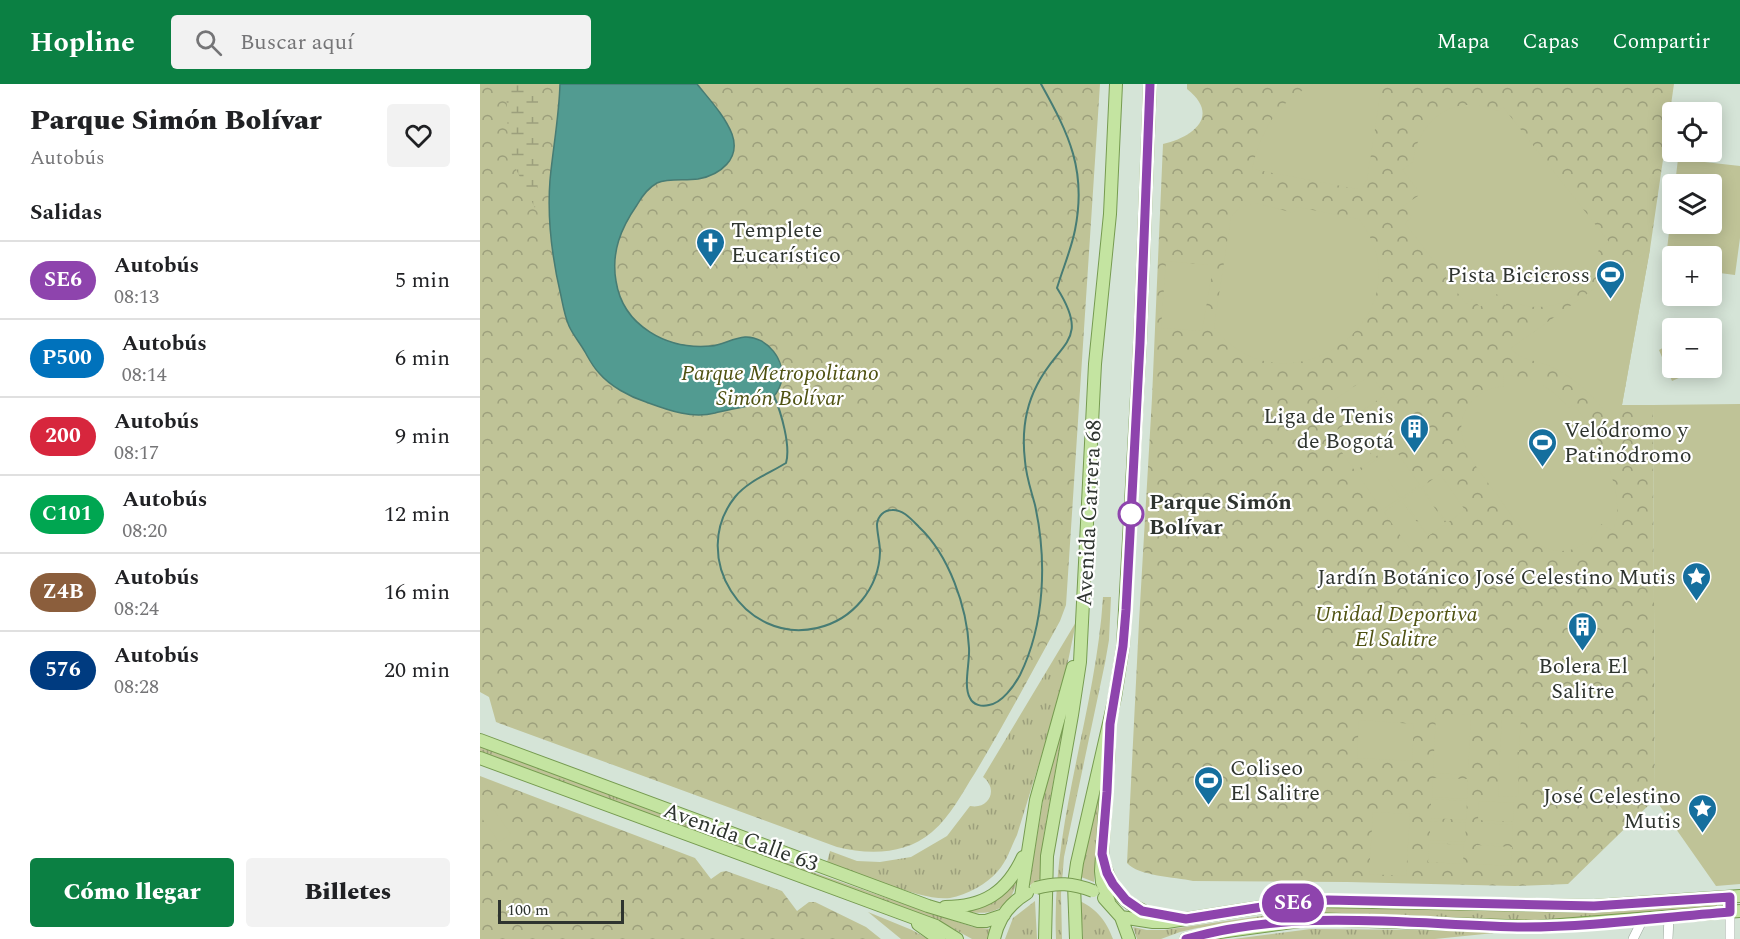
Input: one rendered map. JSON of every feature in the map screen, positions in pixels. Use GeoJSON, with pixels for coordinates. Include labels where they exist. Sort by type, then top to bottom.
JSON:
{"type":"FeatureCollection","features":[{"type":"Feature","properties":{"kind":"main road","name":"Avenida Carrera 68"},"geometry":{"type":"LineString","coordinates":[[1045,939],[1047,856],[1075,697],[1082,638],[1095,364],[1111,202],[1116,84]]}},
{"type":"Feature","properties":{"kind":"main road","name":"Avenida Carrera 68"},"geometry":{"type":"LineString","coordinates":[[1076,939],[1074,884],[1077,863],[1110,724],[1123,646],[1150,84]]}},
{"type":"Feature","properties":{"kind":"main road"},"geometry":{"type":"LineString","coordinates":[[1021,897],[1036,800],[1082,638]]}},
{"type":"Feature","properties":{"kind":"main road"},"geometry":{"type":"LineString","coordinates":[[1109,902],[1102,882],[1102,854],[1110,724]]}},
{"type":"Feature","properties":{"kind":"main road","name":"Avenida Calle 63"},"geometry":{"type":"LineString","coordinates":[[480,740],[928,906],[978,921],[1004,915]]}},
{"type":"Feature","properties":{"kind":"main road","name":"Avenida Calle 63"},"geometry":{"type":"LineString","coordinates":[[480,758],[936,926],[957,939]]}},
{"type":"Feature","properties":{"kind":"main road"},"geometry":{"type":"LineString","coordinates":[[594,800],[600,784]]}},
{"type":"Feature","properties":{"kind":"main road"},"geometry":{"type":"LineString","coordinates":[[928,906],[968,906],[988,898],[1010,879],[1029,845]]}},
{"type":"Feature","properties":{"kind":"main road"},"geometry":{"type":"LineString","coordinates":[[1102,854],[1107,873],[1113,884],[1133,906],[1156,915],[1186,919]]}},
{"type":"Feature","properties":{"kind":"main road"},"geometry":{"type":"LineString","coordinates":[[994,939],[1004,915],[1021,897],[1036,888],[1065,883],[1080,885],[1109,902],[1121,917],[1129,939]]}},
{"type":"Feature","properties":{"kind":"main road"},"geometry":{"type":"LineString","coordinates":[[1121,917],[1153,922],[1328,900],[1594,906],[1735,896]]}},
{"type":"Feature","properties":{"kind":"main road"},"geometry":{"type":"LineString","coordinates":[[1186,939],[1314,919],[1535,927],[1735,912]]}},
{"type":"Feature","properties":{"kind":"main road"},"geometry":{"type":"LineString","coordinates":[[902,914],[939,939]]}},
{"type":"Feature","properties":{"kind":"main road"},"geometry":{"type":"LineString","coordinates":[[1201,939],[1213,933]]}},
{"type":"Feature","properties":{"kind":"street"},"geometry":{"type":"LineString","coordinates":[[1730,939],[1735,912],[1735,896]]}},
{"type":"Feature","properties":{"kind":"street"},"geometry":{"type":"LineString","coordinates":[[1668,939],[1669,917]]}},
{"type":"Feature","properties":{"kind":"street"},"geometry":{"type":"LineString","coordinates":[[1633,939],[1643,919]]}},
{"type":"Feature","properties":{"kind":"green space","name":"Parque Metropolitano Simón Bolívar"},"geometry":{"type":"Polygon","coordinates":[[[480,84],[1100,84],[1066,605],[1060,621],[961,796],[939,826],[921,840],[899,849],[874,852],[837,847],[496,722],[489,697],[480,692],[480,84]]]}},
{"type":"Feature","properties":{"kind":"green space"},"geometry":{"type":"Polygon","coordinates":[[[506,84],[541,84],[538,102],[540,158],[535,208],[514,165],[508,138],[506,84]]]}},
{"type":"Feature","properties":{"kind":"green space","name":"Unidad Deportiva El Salitre"},"geometry":{"type":"Polygon","coordinates":[[[1187,84],[1674,84],[1671,102],[1662,102],[1663,162],[1650,249],[1622,405],[1653,405],[1655,799],[1568,884],[1515,886],[1193,881],[1139,871],[1127,863],[1163,144],[1193,131],[1199,124],[1202,108],[1187,89],[1187,84]]]}},
{"type":"Feature","properties":{"kind":"green space"},"geometry":{"type":"Polygon","coordinates":[[[1314,84],[1382,84],[1367,180],[1362,188],[1357,189],[1252,169],[1260,142],[1272,119],[1290,99],[1314,84]]]}},
{"type":"Feature","properties":{"kind":"green space"},"geometry":{"type":"Polygon","coordinates":[[[1464,105],[1479,105],[1498,111],[1503,107],[1609,242],[1598,251],[1595,267],[1589,280],[1580,291],[1568,299],[1555,305],[1540,307],[1526,306],[1511,301],[1505,305],[1497,294],[1480,307],[1473,299],[1466,304],[1405,223],[1412,217],[1403,206],[1421,194],[1402,170],[1413,162],[1418,141],[1429,124],[1444,112],[1464,105]]]}},
{"type":"Feature","properties":{"kind":"green space"},"geometry":{"type":"Polygon","coordinates":[[[1678,162],[1740,166],[1740,238],[1735,275],[1722,273],[1722,246],[1667,246],[1669,234],[1722,234],[1722,174],[1676,174],[1678,162]]]}},
{"type":"Feature","properties":{"kind":"green space"},"geometry":{"type":"Polygon","coordinates":[[[1256,203],[1294,213],[1297,207],[1359,219],[1377,256],[1377,290],[1364,321],[1340,345],[1310,360],[1277,363],[1244,353],[1214,327],[1231,217],[1241,206],[1256,203]]]}},
{"type":"Feature","properties":{"kind":"green space","name":"Pista Bicicross"},"geometry":{"type":"Polygon","coordinates":[[[1650,249],[1618,431],[1604,410],[1579,384],[1558,370],[1519,355],[1511,348],[1650,249]]]}},
{"type":"Feature","properties":{"kind":"green space"},"geometry":{"type":"Polygon","coordinates":[[[1166,261],[1215,265],[1202,331],[1161,328],[1166,261]]]}},
{"type":"Feature","properties":{"kind":"green space"},"geometry":{"type":"Polygon","coordinates":[[[1371,375],[1385,395],[1348,420],[1334,400],[1371,375]]]}},
{"type":"Feature","properties":{"kind":"green space","name":"Velódromo y Patinódromo"},"geometry":{"type":"Polygon","coordinates":[[[1503,375],[1531,380],[1555,394],[1569,408],[1574,404],[1610,458],[1606,461],[1615,487],[1617,505],[1613,531],[1601,524],[1592,537],[1580,547],[1558,551],[1546,548],[1536,543],[1519,526],[1475,465],[1464,442],[1461,430],[1463,418],[1468,406],[1479,394],[1504,386],[1503,375]]]}},
{"type":"Feature","properties":{"kind":"green space"},"geometry":{"type":"Polygon","coordinates":[[[1385,396],[1411,432],[1374,458],[1360,437],[1374,459],[1355,471],[1330,435],[1366,409],[1381,429],[1367,408],[1385,396]]]}},
{"type":"Feature","properties":{"kind":"green space","name":"Jardín Botánico José Celestino Mutis"},"geometry":{"type":"Polygon","coordinates":[[[1740,404],[1740,884],[1716,886],[1655,799],[1653,405],[1740,404]]]}},
{"type":"Feature","properties":{"kind":"green space"},"geometry":{"type":"Polygon","coordinates":[[[1394,448],[1420,485],[1401,498],[1386,476],[1400,498],[1382,510],[1357,473],[1394,448]]]}},
{"type":"Feature","properties":{"kind":"green space"},"geometry":{"type":"Polygon","coordinates":[[[1440,474],[1465,510],[1447,523],[1422,487],[1440,474]]]}},
{"type":"Feature","properties":{"kind":"green space"},"geometry":{"type":"Polygon","coordinates":[[[1420,487],[1446,524],[1428,536],[1403,499],[1420,487]]]}},
{"type":"Feature","properties":{"kind":"green space"},"geometry":{"type":"Polygon","coordinates":[[[1401,500],[1428,537],[1410,549],[1384,512],[1401,500]]]}},
{"type":"Feature","properties":{"kind":"green space"},"geometry":{"type":"Polygon","coordinates":[[[1103,597],[1111,597],[1109,640],[1064,857],[1061,894],[1062,939],[1056,939],[1056,896],[1060,853],[1092,683],[1103,597]]]}},
{"type":"Feature","properties":{"kind":"green space"},"geometry":{"type":"Polygon","coordinates":[[[1076,622],[1063,686],[1017,835],[1004,863],[993,876],[963,894],[950,898],[938,898],[907,891],[827,862],[830,851],[857,861],[880,862],[911,857],[947,836],[970,806],[987,802],[991,793],[988,782],[983,777],[1076,622]]]}},
{"type":"Feature","properties":{"kind":"green space"},"geometry":{"type":"Polygon","coordinates":[[[1436,714],[1471,715],[1468,775],[1433,773],[1436,714]]]}},
{"type":"Feature","properties":{"kind":"green space"},"geometry":{"type":"Polygon","coordinates":[[[1502,716],[1521,717],[1519,752],[1500,752],[1502,716]]]}},
{"type":"Feature","properties":{"kind":"green space"},"geometry":{"type":"Polygon","coordinates":[[[1359,720],[1414,724],[1412,761],[1357,758],[1359,720]]]}},
{"type":"Feature","properties":{"kind":"green space"},"geometry":{"type":"Polygon","coordinates":[[[1063,728],[1044,834],[1040,879],[1029,886],[1046,781],[1063,728]]]}},
{"type":"Feature","properties":{"kind":"green space"},"geometry":{"type":"Polygon","coordinates":[[[480,744],[813,872],[973,927],[991,929],[988,939],[972,939],[943,923],[480,752],[480,744]]]}},
{"type":"Feature","properties":{"kind":"green space"},"geometry":{"type":"Polygon","coordinates":[[[1500,761],[1519,761],[1518,797],[1498,796],[1500,761]]]}},
{"type":"Feature","properties":{"kind":"green space"},"geometry":{"type":"Polygon","coordinates":[[[1102,771],[1094,882],[1081,877],[1102,771]]]}},
{"type":"Feature","properties":{"kind":"green space"},"geometry":{"type":"Polygon","coordinates":[[[480,776],[695,858],[711,879],[726,871],[782,891],[797,911],[809,902],[815,902],[866,927],[881,939],[480,939],[480,776]]]}},
{"type":"Feature","properties":{"kind":"green space"},"geometry":{"type":"Polygon","coordinates":[[[1433,778],[1468,779],[1467,799],[1432,797],[1433,778]]]}},
{"type":"Feature","properties":{"kind":"green space"},"geometry":{"type":"Polygon","coordinates":[[[1431,799],[1467,801],[1466,820],[1431,818],[1431,799]]]}},
{"type":"Feature","properties":{"kind":"green space"},"geometry":{"type":"Polygon","coordinates":[[[1479,801],[1514,803],[1513,822],[1478,820],[1479,801]]]}},
{"type":"Feature","properties":{"kind":"green space"},"geometry":{"type":"Polygon","coordinates":[[[493,809],[511,834],[499,842],[481,817],[493,809]]]}},
{"type":"Feature","properties":{"kind":"green space"},"geometry":{"type":"Polygon","coordinates":[[[1373,812],[1410,814],[1406,876],[1369,874],[1373,812]]]}},
{"type":"Feature","properties":{"kind":"green space"},"geometry":{"type":"Polygon","coordinates":[[[1430,821],[1466,823],[1465,842],[1430,840],[1430,821]]]}},
{"type":"Feature","properties":{"kind":"green space"},"geometry":{"type":"Polygon","coordinates":[[[1477,823],[1513,825],[1512,844],[1477,843],[1477,823]]]}},
{"type":"Feature","properties":{"kind":"green space"},"geometry":{"type":"Polygon","coordinates":[[[1429,843],[1464,845],[1463,864],[1428,862],[1429,843]]]}},
{"type":"Feature","properties":{"kind":"green space"},"geometry":{"type":"Polygon","coordinates":[[[1476,845],[1512,847],[1511,866],[1476,864],[1476,845]]]}},
{"type":"Feature","properties":{"kind":"green space"},"geometry":{"type":"Polygon","coordinates":[[[1018,874],[1012,894],[1002,907],[986,913],[966,911],[1018,874]]]}},
{"type":"Feature","properties":{"kind":"green space"},"geometry":{"type":"Polygon","coordinates":[[[1035,901],[1037,939],[1005,939],[1013,918],[1035,901]]]}},
{"type":"Feature","properties":{"kind":"green space"},"geometry":{"type":"Polygon","coordinates":[[[1080,901],[1101,917],[1113,939],[1083,939],[1080,901]]]}},
{"type":"Feature","properties":{"kind":"green space"},"geometry":{"type":"Polygon","coordinates":[[[1717,902],[1717,908],[1545,922],[1329,913],[1197,928],[1161,939],[1137,939],[1133,927],[1164,930],[1330,906],[1576,912],[1616,911],[1717,902]]]}},
{"type":"Feature","properties":{"kind":"green space"},"geometry":{"type":"Polygon","coordinates":[[[868,912],[912,930],[928,939],[901,939],[868,912]]]}},
{"type":"Feature","properties":{"kind":"green space"},"geometry":{"type":"Polygon","coordinates":[[[1311,929],[1514,931],[1435,939],[1233,939],[1311,929]]]}},
{"type":"Feature","properties":{"kind":"water"},"geometry":{"type":"Polygon","coordinates":[[[560,84],[697,84],[721,114],[732,134],[734,151],[731,158],[721,170],[714,174],[693,180],[662,181],[648,190],[631,214],[622,232],[616,250],[616,281],[620,297],[628,311],[650,332],[663,339],[679,344],[711,346],[745,337],[768,345],[774,351],[781,366],[781,384],[774,396],[755,404],[706,415],[680,413],[640,400],[614,387],[593,366],[566,319],[551,238],[550,180],[560,84]]]}},
{"type":"Feature","properties":{"kind":"waterway"},"geometry":{"type":"LineString","coordinates":[[774,396],[786,439],[786,463],[740,491],[722,520],[718,545],[721,569],[731,591],[747,610],[767,623],[791,630],[817,628],[830,624],[852,610],[869,590],[875,578],[880,552],[877,524],[879,518],[886,511],[900,511],[930,539],[955,583],[968,632],[967,687],[970,698],[975,704],[981,706],[994,704],[1007,693],[1020,675],[1035,635],[1039,613],[1041,548],[1035,505],[1026,472],[1024,432],[1027,413],[1037,385],[1068,340],[1071,331],[1067,306],[1057,288],[1075,230],[1079,189],[1077,171],[1060,120],[1041,84]]}},
{"type":"Feature","properties":{"kind":"bus line","name":"SE6"},"geometry":{"type":"LineString","coordinates":[[1150,84],[1140,343],[1126,610],[1123,646],[1110,724],[1102,854],[1107,873],[1119,893],[1142,911],[1186,919],[1288,903],[1328,900],[1594,906],[1730,897],[1730,912],[1604,922],[1523,927],[1314,919],[1186,939]]}},
{"type":"Feature","properties":{"kind":"place","name":"Templete Eucarístico"},"geometry":{"type":"Point","coordinates":[710,268]}},
{"type":"Feature","properties":{"kind":"place","name":"Pista Bicicross"},"geometry":{"type":"Point","coordinates":[1611,300]}},
{"type":"Feature","properties":{"kind":"place","name":"Liga de Tenis de Bogotá"},"geometry":{"type":"Point","coordinates":[1415,454]}},
{"type":"Feature","properties":{"kind":"place","name":"Velódromo y Patinódromo"},"geometry":{"type":"Point","coordinates":[1543,468]}},
{"type":"Feature","properties":{"kind":"place","name":"Parque Simón Bolívar"},"geometry":{"type":"Point","coordinates":[1131,514]}},
{"type":"Feature","properties":{"kind":"place","name":"Jardín Botánico José Celestino Mutis"},"geometry":{"type":"Point","coordinates":[1697,602]}},
{"type":"Feature","properties":{"kind":"place","name":"Bolera El Salitre"},"geometry":{"type":"Point","coordinates":[1583,652]}},
{"type":"Feature","properties":{"kind":"place","name":"Coliseo El Salitre"},"geometry":{"type":"Point","coordinates":[1209,806]}},
{"type":"Feature","properties":{"kind":"place","name":"José Celestino Mutis"},"geometry":{"type":"Point","coordinates":[1702,834]}}]}
